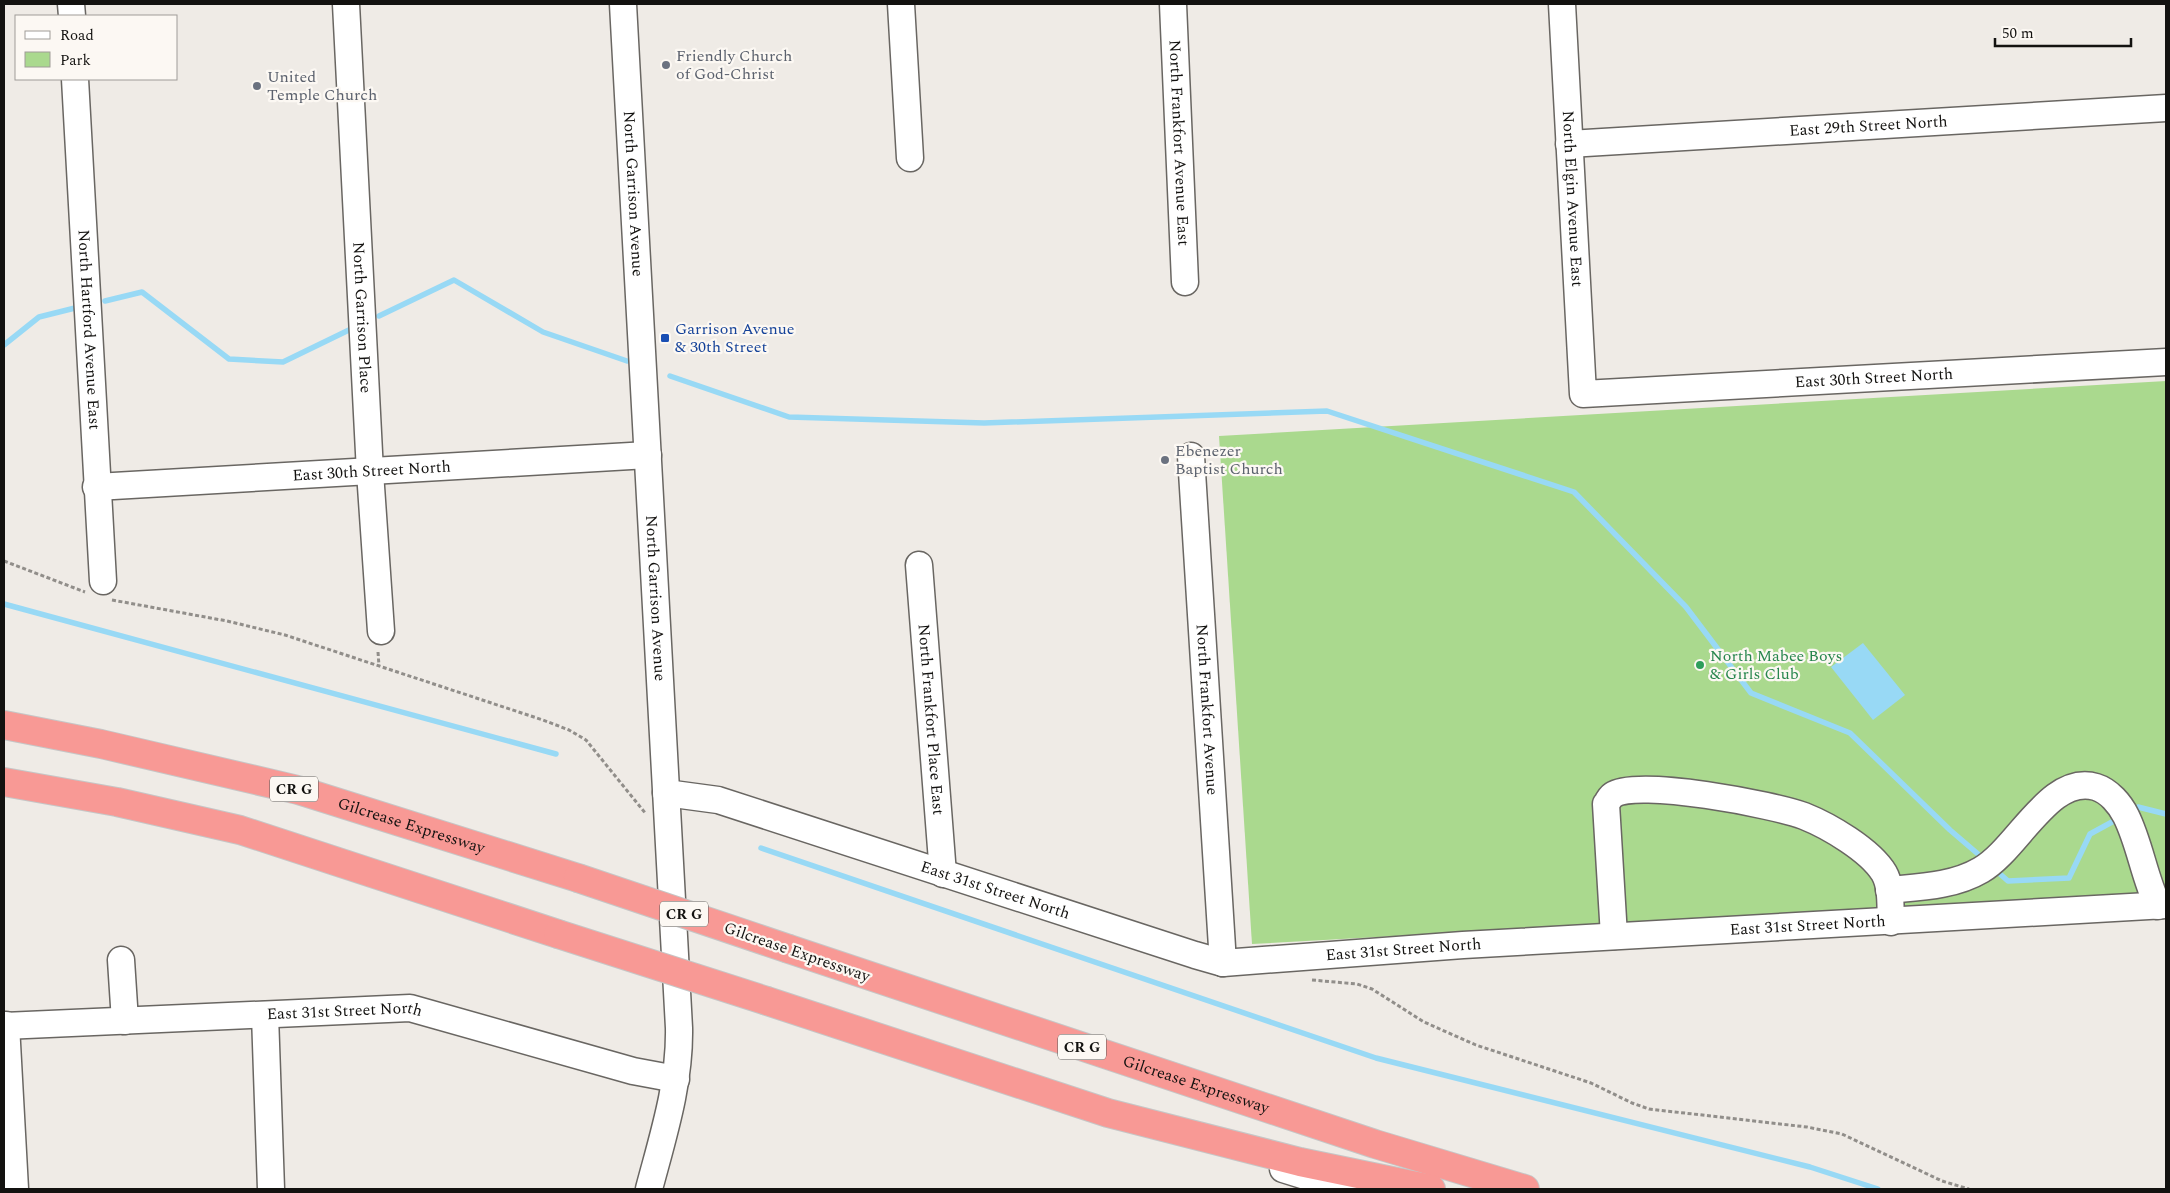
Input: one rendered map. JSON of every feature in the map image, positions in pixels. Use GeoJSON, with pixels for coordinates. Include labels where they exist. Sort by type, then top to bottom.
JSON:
{"type":"FeatureCollection","features":[{"type":"Feature","properties":{"kind":"highway","name":"Gilcrease Expressway"},"geometry":{"type":"LineString","coordinates":[[4,725],[119,748],[298,790],[578,878],[1375,1144],[1525,1189]]}},
{"type":"Feature","properties":{"kind":"highway"},"geometry":{"type":"LineString","coordinates":[[4,782],[117,802],[240,830],[1108,1113],[1300,1162],[1431,1189]]}},
{"type":"Feature","properties":{"kind":"street","name":"North Garrison Place"},"geometry":{"type":"LineString","coordinates":[[346,4],[370,472],[381,631]]}},
{"type":"Feature","properties":{"kind":"street","name":"North Garrison Avenue"},"geometry":{"type":"LineString","coordinates":[[623,4],[679,1028],[679,1055],[676,1079],[649,1189]]}},
{"type":"Feature","properties":{"kind":"street"},"geometry":{"type":"LineString","coordinates":[[901,4],[910,158]]}},
{"type":"Feature","properties":{"kind":"street","name":"North Frankfort Avenue East"},"geometry":{"type":"LineString","coordinates":[[1173,4],[1185,282]]}},
{"type":"Feature","properties":{"kind":"street","name":"North Elgin Avenue East"},"geometry":{"type":"LineString","coordinates":[[1562,4],[1583,394]]}},
{"type":"Feature","properties":{"kind":"street","name":"North Hartford Avenue East"},"geometry":{"type":"LineString","coordinates":[[75,80],[96,487],[103,581]]}},
{"type":"Feature","properties":{"kind":"street","name":"East 29th Street North"},"geometry":{"type":"LineString","coordinates":[[1569,144],[2166,108]]}},
{"type":"Feature","properties":{"kind":"street","name":"East 30th Street North"},"geometry":{"type":"LineString","coordinates":[[1583,394],[2166,362]]}},
{"type":"Feature","properties":{"kind":"street","name":"East 30th Street North"},"geometry":{"type":"LineString","coordinates":[[96,487],[648,455]]}},
{"type":"Feature","properties":{"kind":"street","name":"North Frankfort Avenue"},"geometry":{"type":"LineString","coordinates":[[1191,456],[1223,962]]}},
{"type":"Feature","properties":{"kind":"street","name":"North Frankfort Place East"},"geometry":{"type":"LineString","coordinates":[[919,566],[943,874]]}},
{"type":"Feature","properties":{"kind":"street"},"geometry":{"type":"LineString","coordinates":[[1889,890],[1942,884],[1965,878],[1983,869],[2008,848],[2052,798],[2076,785],[2101,789],[2113,798],[2126,816],[2162,905]]}},
{"type":"Feature","properties":{"kind":"street"},"geometry":{"type":"LineString","coordinates":[[1614,936],[1606,804],[1612,795],[1624,791],[1690,792],[1759,804],[1804,816],[1845,837],[1885,874],[1889,890],[1891,922]]}},
{"type":"Feature","properties":{"kind":"street","name":"East 31st Street North"},"geometry":{"type":"LineString","coordinates":[[666,793],[718,800],[1195,956],[1223,962],[1614,936],[1891,922],[2162,905]]}},
{"type":"Feature","properties":{"kind":"street"},"geometry":{"type":"LineString","coordinates":[[121,960],[125,1021]]}},
{"type":"Feature","properties":{"kind":"street","name":"East 31st Street North"},"geometry":{"type":"LineString","coordinates":[[5,1025],[410,1008],[633,1072],[676,1079]]}},
{"type":"Feature","properties":{"kind":"street"},"geometry":{"type":"LineString","coordinates":[[265,1015],[271,1189]]}},
{"type":"Feature","properties":{"kind":"street"},"geometry":{"type":"LineString","coordinates":[[5,1025],[15,1189]]}},
{"type":"Feature","properties":{"kind":"street"},"geometry":{"type":"LineString","coordinates":[[1108,1113],[1347,1189]]}},
{"type":"Feature","properties":{"kind":"green space","name":"North Mabee Boys & Girls Club"},"geometry":{"type":"Polygon","coordinates":[[[2166,381],[2166,893],[1252,944],[1219,436],[2166,381]]]}},
{"type":"Feature","properties":{"kind":"water"},"geometry":{"type":"Polygon","coordinates":[[[1863,643],[1905,695],[1873,720],[1831,667],[1863,643]]]}},
{"type":"Feature","properties":{"kind":"waterway"},"geometry":{"type":"LineString","coordinates":[[379,316],[454,280],[543,332],[627,361]]}},
{"type":"Feature","properties":{"kind":"waterway"},"geometry":{"type":"LineString","coordinates":[[105,301],[142,292],[229,359],[283,362],[351,329]]}},
{"type":"Feature","properties":{"kind":"waterway"},"geometry":{"type":"LineString","coordinates":[[4,345],[39,317],[75,308]]}},
{"type":"Feature","properties":{"kind":"waterway"},"geometry":{"type":"LineString","coordinates":[[670,376],[789,417],[984,423],[1327,411],[1574,492],[1686,607],[1751,693],[1850,733],[1950,830],[1978,854]]}},
{"type":"Feature","properties":{"kind":"waterway"},"geometry":{"type":"LineString","coordinates":[[4,604],[556,754]]}},
{"type":"Feature","properties":{"kind":"waterway"},"geometry":{"type":"LineString","coordinates":[[2138,807],[2166,814]]}},
{"type":"Feature","properties":{"kind":"waterway"},"geometry":{"type":"LineString","coordinates":[[2000,874],[2008,881],[2069,878],[2090,834],[2112,822]]}},
{"type":"Feature","properties":{"kind":"waterway"},"geometry":{"type":"LineString","coordinates":[[761,848],[1376,1058],[1810,1167],[1878,1189]]}},
{"type":"Feature","properties":{"kind":"place","name":"Friendly Church of God-Christ"},"geometry":{"type":"Point","coordinates":[666,65]}},
{"type":"Feature","properties":{"kind":"place","name":"United Temple Church"},"geometry":{"type":"Point","coordinates":[257,86]}},
{"type":"Feature","properties":{"kind":"place","name":"Garrison Avenue & 30th Street"},"geometry":{"type":"Point","coordinates":[665,338]}},
{"type":"Feature","properties":{"kind":"place","name":"Ebenezer Baptist Church"},"geometry":{"type":"Point","coordinates":[1165,460]}},
{"type":"Feature","properties":{"kind":"place","name":"North Mabee Boys & Girls Club"},"geometry":{"type":"Point","coordinates":[1700,665]}}]}
